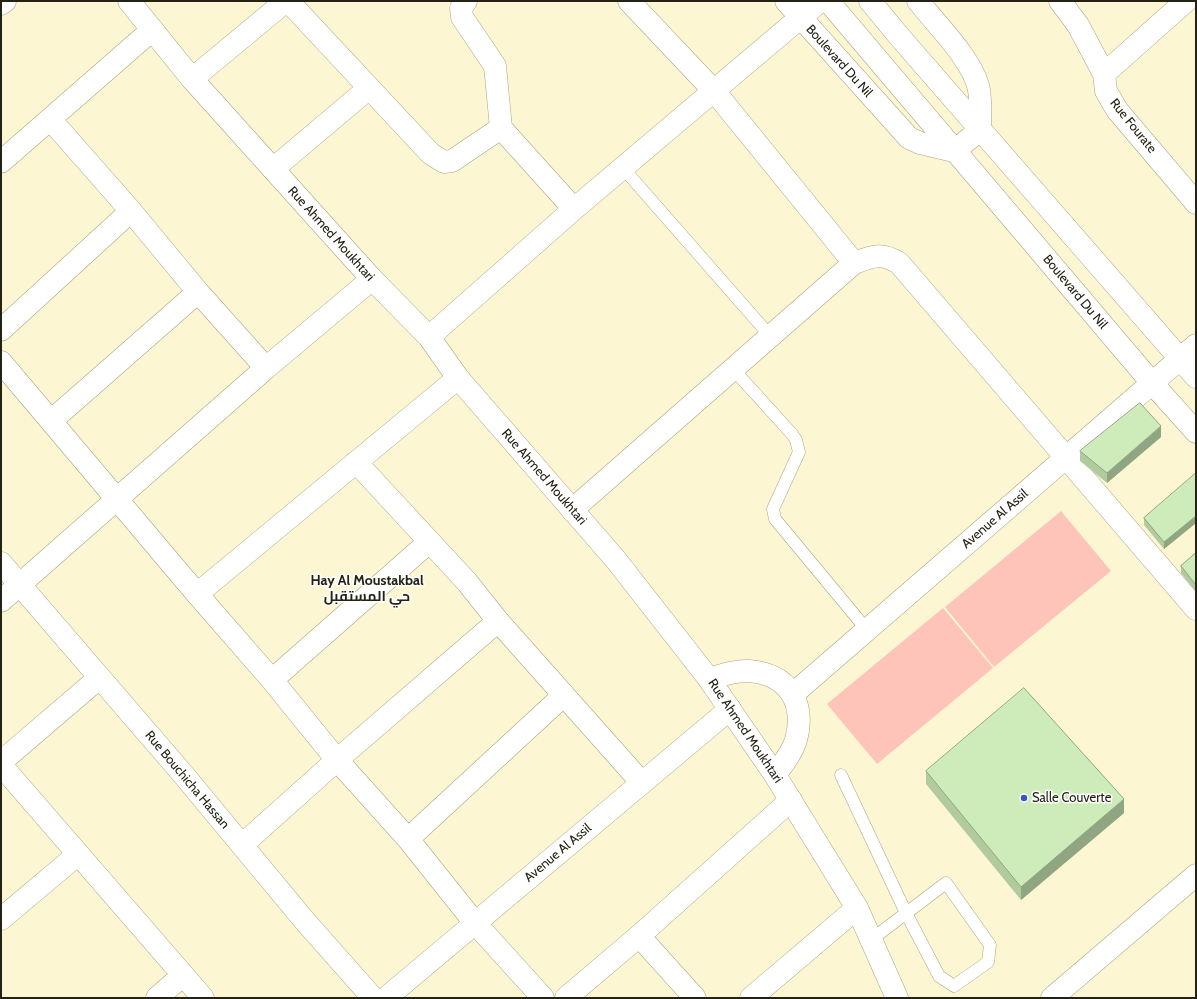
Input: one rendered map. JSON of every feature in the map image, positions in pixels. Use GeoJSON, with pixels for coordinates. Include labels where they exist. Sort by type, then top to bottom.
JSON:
{"type":"FeatureCollection","features":[{"type":"Feature","properties":{"kind":"street"},"geometry":{"type":"LineString","coordinates":[[1,4],[5,1]]}},
{"type":"Feature","properties":{"kind":"street","name":"Rue Ahmed Moukhtari"},"geometry":{"type":"LineString","coordinates":[[129,1],[192,79],[372,279],[429,337],[458,378],[616,560],[709,679],[775,775],[856,908],[872,939],[897,998]]}},
{"type":"Feature","properties":{"kind":"street"},"geometry":{"type":"LineString","coordinates":[[192,79],[287,1],[431,154],[444,162],[452,161],[501,128]]}},
{"type":"Feature","properties":{"kind":"street"},"geometry":{"type":"LineString","coordinates":[[466,1],[461,8],[462,16],[495,66],[501,128],[574,209]]}},
{"type":"Feature","properties":{"kind":"street"},"geometry":{"type":"LineString","coordinates":[[629,1],[715,92],[854,263]]}},
{"type":"Feature","properties":{"kind":"street"},"geometry":{"type":"LineString","coordinates":[[429,337],[574,209],[715,92],[793,9],[820,1]]}},
{"type":"Feature","properties":{"kind":"street","name":"Boulevard Du Nil"},"geometry":{"type":"LineString","coordinates":[[828,1],[1152,383],[1196,432]]}},
{"type":"Feature","properties":{"kind":"street"},"geometry":{"type":"LineString","coordinates":[[870,1],[980,130],[1188,351],[1196,377]]}},
{"type":"Feature","properties":{"kind":"street"},"geometry":{"type":"LineString","coordinates":[[918,1],[958,50],[973,72],[979,89],[980,130]]}},
{"type":"Feature","properties":{"kind":"street","name":"Rue Fourate"},"geometry":{"type":"LineString","coordinates":[[1060,1],[1078,25],[1104,74],[1106,91],[1117,110],[1196,203]]}},
{"type":"Feature","properties":{"kind":"street"},"geometry":{"type":"LineString","coordinates":[[1104,74],[1186,1]]}},
{"type":"Feature","properties":{"kind":"street","name":"Boulevard Du Nil"},"geometry":{"type":"LineString","coordinates":[[793,9],[909,138],[920,143],[954,151]]}},
{"type":"Feature","properties":{"kind":"street"},"geometry":{"type":"LineString","coordinates":[[1,162],[152,30]]}},
{"type":"Feature","properties":{"kind":"street"},"geometry":{"type":"LineString","coordinates":[[273,169],[369,88]]}},
{"type":"Feature","properties":{"kind":"street"},"geometry":{"type":"LineString","coordinates":[[50,120],[131,211],[198,292],[266,368]]}},
{"type":"Feature","properties":{"kind":"street"},"geometry":{"type":"LineString","coordinates":[[954,151],[980,130]]}},
{"type":"Feature","properties":{"kind":"street"},"geometry":{"type":"LineString","coordinates":[[1,330],[131,211]]}},
{"type":"Feature","properties":{"kind":"street"},"geometry":{"type":"LineString","coordinates":[[572,510],[854,263],[881,255],[890,257],[899,262],[1196,609]]}},
{"type":"Feature","properties":{"kind":"street"},"geometry":{"type":"LineString","coordinates":[[1,601],[118,500],[266,368],[372,279]]}},
{"type":"Feature","properties":{"kind":"street"},"geometry":{"type":"LineString","coordinates":[[51,421],[198,292]]}},
{"type":"Feature","properties":{"kind":"street","name":"Avenue Al Assil"},"geometry":{"type":"LineString","coordinates":[[794,694],[1188,351]]}},
{"type":"Feature","properties":{"kind":"street"},"geometry":{"type":"LineString","coordinates":[[1,362],[197,594],[272,680],[337,760],[408,838],[475,923],[543,998]]}},
{"type":"Feature","properties":{"kind":"street"},"geometry":{"type":"LineString","coordinates":[[197,594],[458,378]]}},
{"type":"Feature","properties":{"kind":"street"},"geometry":{"type":"LineString","coordinates":[[356,462],[467,582],[498,621],[642,783]]}},
{"type":"Feature","properties":{"kind":"street"},"geometry":{"type":"LineString","coordinates":[[272,680],[429,542]]}},
{"type":"Feature","properties":{"kind":"street","name":"Rue Bouchicha Hassan"},"geometry":{"type":"LineString","coordinates":[[1,564],[182,773],[373,998]]}},
{"type":"Feature","properties":{"kind":"street"},"geometry":{"type":"LineString","coordinates":[[242,845],[337,760],[498,621]]}},
{"type":"Feature","properties":{"kind":"street"},"geometry":{"type":"LineString","coordinates":[[709,679],[729,673],[748,671],[778,679],[794,694],[798,724],[796,741],[789,756],[775,775]]}},
{"type":"Feature","properties":{"kind":"street"},"geometry":{"type":"LineString","coordinates":[[99,678],[1,764],[77,855],[202,998]]}},
{"type":"Feature","properties":{"kind":"street"},"geometry":{"type":"LineString","coordinates":[[408,838],[564,695]]}},
{"type":"Feature","properties":{"kind":"street","name":"Avenue Al Assil"},"geometry":{"type":"LineString","coordinates":[[386,998],[730,708]]}},
{"type":"Feature","properties":{"kind":"street"},"geometry":{"type":"LineString","coordinates":[[566,998],[791,800]]}},
{"type":"Feature","properties":{"kind":"street"},"geometry":{"type":"LineString","coordinates":[[1,919],[77,855]]}},
{"type":"Feature","properties":{"kind":"street"},"geometry":{"type":"LineString","coordinates":[[1052,998],[1196,875]]}},
{"type":"Feature","properties":{"kind":"street"},"geometry":{"type":"LineString","coordinates":[[751,998],[856,908]]}},
{"type":"Feature","properties":{"kind":"street"},"geometry":{"type":"LineString","coordinates":[[638,936],[694,998]]}},
{"type":"Feature","properties":{"kind":"street"},"geometry":{"type":"LineString","coordinates":[[157,998],[182,976]]}},
{"type":"Feature","properties":{"kind":"lane"},"geometry":{"type":"LineString","coordinates":[[623,168],[771,337]]}},
{"type":"Feature","properties":{"kind":"lane"},"geometry":{"type":"LineString","coordinates":[[733,370],[792,434],[799,447],[799,452],[773,509],[775,519],[867,630]]}},
{"type":"Feature","properties":{"kind":"lane"},"geometry":{"type":"LineString","coordinates":[[841,775],[906,914],[938,976],[954,986],[988,962],[990,945],[946,883],[906,914],[872,939]]}},
{"type":"Feature","properties":{"kind":"shaded area"},"geometry":{"type":"Polygon","coordinates":[[[1061,511],[1111,571],[994,667],[945,607],[1061,511]]]}},
{"type":"Feature","properties":{"kind":"shaded area"},"geometry":{"type":"Polygon","coordinates":[[[943,608],[993,668],[877,764],[827,704],[943,608]]]}},
{"type":"Feature","properties":{"kind":"building"},"geometry":{"type":"Polygon","coordinates":[[[1140,403],[1161,426],[1107,473],[1080,451],[1140,403]]]}},
{"type":"Feature","properties":{"kind":"building"},"geometry":{"type":"Polygon","coordinates":[[[1195,474],[1196,516],[1164,542],[1144,518],[1195,474]]]}},
{"type":"Feature","properties":{"kind":"building"},"geometry":{"type":"Polygon","coordinates":[[[1196,553],[1196,585],[1181,566],[1196,553]]]}},
{"type":"Feature","properties":{"kind":"building","name":"Salle Couverte"},"geometry":{"type":"Polygon","coordinates":[[[1024,688],[1124,799],[1021,887],[926,771],[1024,688]]]}},
{"type":"Feature","properties":{"kind":"place","name":"Salle Couverte"},"geometry":{"type":"Point","coordinates":[1024,798]}},
{"type":"Feature","properties":{"kind":"district","name":"Hay Al Moustakbal حي المستقبل"},"geometry":{"type":"Point","coordinates":[367,590]}}]}
